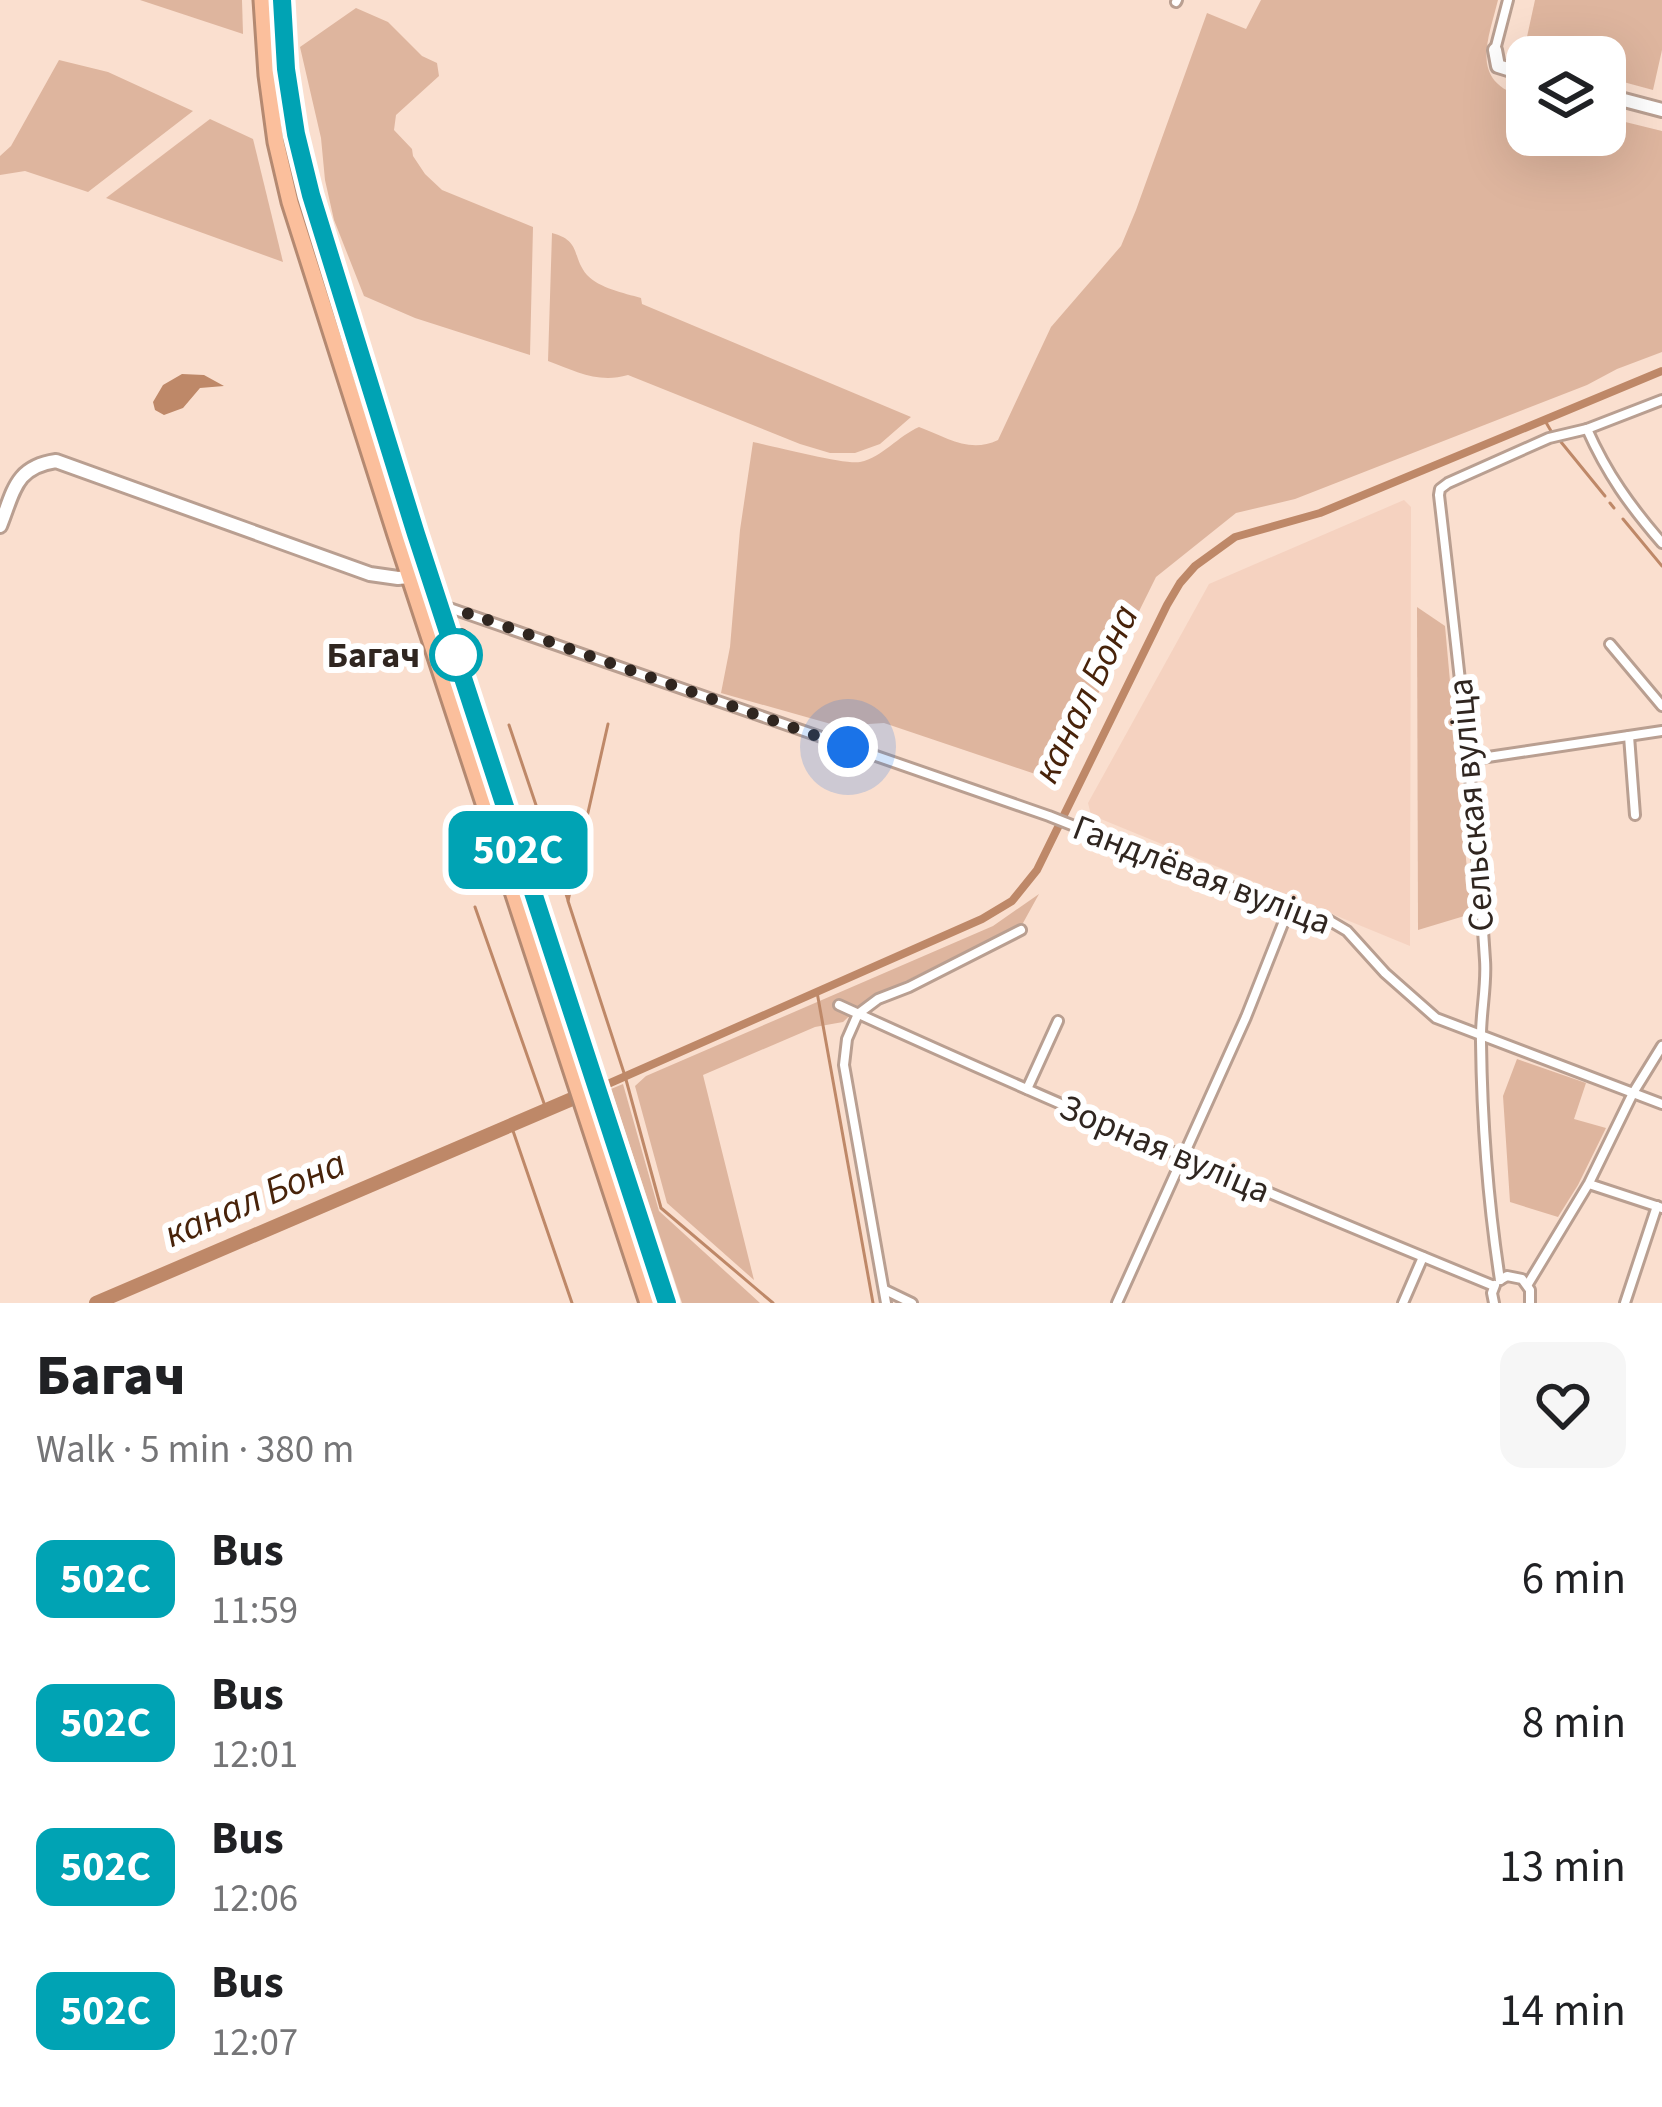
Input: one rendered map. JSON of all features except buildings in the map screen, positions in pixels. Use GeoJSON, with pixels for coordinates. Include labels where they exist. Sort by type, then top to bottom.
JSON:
{"type":"FeatureCollection","features":[{"type":"Feature","properties":{"kind":"highway"},"geometry":{"type":"LineString","coordinates":[[262,0],[267,75],[290,202],[648,1303]]}},
{"type":"Feature","properties":{"kind":"highway"},"geometry":{"type":"LineString","coordinates":[[282,0],[292,112],[311,195],[667,1303]]}},
{"type":"Feature","properties":{"kind":"street"},"geometry":{"type":"LineString","coordinates":[[1506,68],[1498,66],[1495,50],[1508,0]]}},
{"type":"Feature","properties":{"kind":"street"},"geometry":{"type":"LineString","coordinates":[[1626,101],[1662,110]]}},
{"type":"Feature","properties":{"kind":"street"},"geometry":{"type":"LineString","coordinates":[[1662,400],[1587,429],[1604,466],[1662,543]]}},
{"type":"Feature","properties":{"kind":"street","name":"Сельская вуліца"},"geometry":{"type":"LineString","coordinates":[[1497,1282],[1480,1037],[1486,968],[1440,490],[1549,439],[1587,429]]}},
{"type":"Feature","properties":{"kind":"street"},"geometry":{"type":"LineString","coordinates":[[0,524],[23,474],[31,466],[56,461],[370,574],[410,577]]}},
{"type":"Feature","properties":{"kind":"street","name":"Гандлёвая вуліца"},"geometry":{"type":"LineString","coordinates":[[440,604],[1049,816],[1208,879],[1336,922],[1436,1018],[1662,1105]]}},
{"type":"Feature","properties":{"kind":"street"},"geometry":{"type":"LineString","coordinates":[[1610,644],[1662,706]]}},
{"type":"Feature","properties":{"kind":"street"},"geometry":{"type":"LineString","coordinates":[[1468,760],[1662,731]]}},
{"type":"Feature","properties":{"kind":"street"},"geometry":{"type":"LineString","coordinates":[[1629,736],[1635,815]]}},
{"type":"Feature","properties":{"kind":"street"},"geometry":{"type":"LineString","coordinates":[[1117,1303],[1246,1017],[1290,906]]}},
{"type":"Feature","properties":{"kind":"street"},"geometry":{"type":"LineString","coordinates":[[886,1303],[844,1065],[848,1039],[858,1014],[878,999],[1021,930]]}},
{"type":"Feature","properties":{"kind":"street","name":"Зорная вуліца"},"geometry":{"type":"LineString","coordinates":[[839,1005],[1423,1257],[1497,1282],[1515,1276],[1528,1284]]}},
{"type":"Feature","properties":{"kind":"street"},"geometry":{"type":"LineString","coordinates":[[1027,1089],[1058,1021]]}},
{"type":"Feature","properties":{"kind":"street"},"geometry":{"type":"LineString","coordinates":[[1531,1303],[1528,1284],[1589,1184],[1633,1093],[1662,1046]]}},
{"type":"Feature","properties":{"kind":"street"},"geometry":{"type":"LineString","coordinates":[[1589,1184],[1659,1207],[1624,1303]]}},
{"type":"Feature","properties":{"kind":"street"},"geometry":{"type":"LineString","coordinates":[[1402,1303],[1423,1257]]}},
{"type":"Feature","properties":{"kind":"street"},"geometry":{"type":"LineString","coordinates":[[1494,1303],[1497,1282]]}},
{"type":"Feature","properties":{"kind":"street"},"geometry":{"type":"LineString","coordinates":[[885,1290],[912,1303]]}},
{"type":"Feature","properties":{"kind":"shaded area"},"geometry":{"type":"Polygon","coordinates":[[[140,0],[242,0],[243,34],[140,0]]]}},
{"type":"Feature","properties":{"kind":"shaded area"},"geometry":{"type":"Polygon","coordinates":[[[1261,0],[1498,0],[1487,60],[1496,83],[1506,89],[1506,156],[1626,156],[1626,122],[1662,131],[1662,352],[1295,499],[1236,513],[1156,577],[1050,779],[884,723],[838,726],[721,693],[753,442],[860,462],[919,427],[968,445],[998,440],[1051,327],[1121,246],[1207,13],[1246,29],[1261,0]]]}},
{"type":"Feature","properties":{"kind":"shaded area"},"geometry":{"type":"Polygon","coordinates":[[[1535,0],[1662,0],[1662,50],[1653,90],[1626,83],[1626,36],[1527,36],[1535,0]]]}},
{"type":"Feature","properties":{"kind":"shaded area"},"geometry":{"type":"Polygon","coordinates":[[[356,8],[388,22],[422,56],[437,63],[439,76],[396,115],[394,130],[412,149],[425,174],[442,190],[533,227],[530,355],[415,318],[364,296],[334,220],[300,47],[356,8]]]}},
{"type":"Feature","properties":{"kind":"shaded area"},"geometry":{"type":"Polygon","coordinates":[[[59,60],[108,72],[193,111],[88,192],[25,171],[0,175],[0,156],[11,146],[59,60]]]}},
{"type":"Feature","properties":{"kind":"shaded area"},"geometry":{"type":"Polygon","coordinates":[[[210,119],[253,139],[283,262],[106,198],[210,119]]]}},
{"type":"Feature","properties":{"kind":"shaded area"},"geometry":{"type":"Polygon","coordinates":[[[552,233],[568,240],[582,268],[598,283],[911,417],[880,444],[855,453],[830,453],[628,375],[597,377],[548,361],[552,233]]]}},
{"type":"Feature","properties":{"kind":"shaded area"},"geometry":{"type":"Polygon","coordinates":[[[182,374],[204,375],[224,386],[200,388],[183,408],[164,415],[155,410],[153,402],[163,385],[182,374]]]}},
{"type":"Feature","properties":{"kind":"shaded area"},"geometry":{"type":"Polygon","coordinates":[[[1404,500],[1411,507],[1410,946],[1091,815],[1088,803],[1209,584],[1404,500]]]}},
{"type":"Feature","properties":{"kind":"shaded area"},"geometry":{"type":"Polygon","coordinates":[[[1417,607],[1445,626],[1471,914],[1418,930],[1417,607]]]}},
{"type":"Feature","properties":{"kind":"shaded area"},"geometry":{"type":"Polygon","coordinates":[[[1039,894],[1023,923],[864,1002],[843,1022],[815,1027],[703,1075],[754,1280],[667,1203],[635,1086],[646,1076],[993,926],[1039,894]]]}},
{"type":"Feature","properties":{"kind":"shaded area"},"geometry":{"type":"Polygon","coordinates":[[[1517,1059],[1586,1083],[1574,1119],[1606,1128],[1558,1217],[1510,1202],[1503,1096],[1517,1059]]]}},
{"type":"Feature","properties":{"kind":"shaded area"},"geometry":{"type":"Polygon","coordinates":[[[623,1084],[659,1211],[760,1303],[682,1303],[611,1089],[623,1084]]]}},
{"type":"Feature","properties":{"kind":"waterway","name":"канал Бона"},"geometry":{"type":"LineString","coordinates":[[601,1087],[982,919],[1012,901],[1037,870],[1180,583],[1235,537],[1320,513],[1662,371]]}},
{"type":"Feature","properties":{"kind":"waterway"},"geometry":{"type":"LineString","coordinates":[[1544,419],[1551,431]]}},
{"type":"Feature","properties":{"kind":"waterway"},"geometry":{"type":"LineString","coordinates":[[1561,442],[1605,496]]}},
{"type":"Feature","properties":{"kind":"waterway"},"geometry":{"type":"LineString","coordinates":[[1610,503],[1614,508]]}},
{"type":"Feature","properties":{"kind":"waterway"},"geometry":{"type":"LineString","coordinates":[[1623,519],[1662,566]]}},
{"type":"Feature","properties":{"kind":"waterway"},"geometry":{"type":"LineString","coordinates":[[608,724],[568,901],[625,1076],[661,1208],[773,1303]]}},
{"type":"Feature","properties":{"kind":"waterway"},"geometry":{"type":"LineString","coordinates":[[509,725],[568,900]]}},
{"type":"Feature","properties":{"kind":"waterway"},"geometry":{"type":"LineString","coordinates":[[475,907],[546,1109]]}},
{"type":"Feature","properties":{"kind":"waterway"},"geometry":{"type":"LineString","coordinates":[[817,992],[873,1303]]}},
{"type":"Feature","properties":{"kind":"waterway","name":"канал Бона"},"geometry":{"type":"LineString","coordinates":[[96,1303],[572,1099]]}},
{"type":"Feature","properties":{"kind":"waterway"},"geometry":{"type":"LineString","coordinates":[[511,1125],[572,1303]]}},
{"type":"Feature","properties":{"kind":"bus line","name":"502С"},"geometry":{"type":"LineString","coordinates":[[282,0],[286,69],[311,195],[416,534],[667,1303]]}},
{"type":"Feature","properties":{"kind":"place","name":"Багач"},"geometry":{"type":"Point","coordinates":[456,655]}},
{"type":"Feature","properties":{"kind":"route"},"geometry":{"type":"LineString","coordinates":[[456,655],[468,613],[848,747]]}}]}
